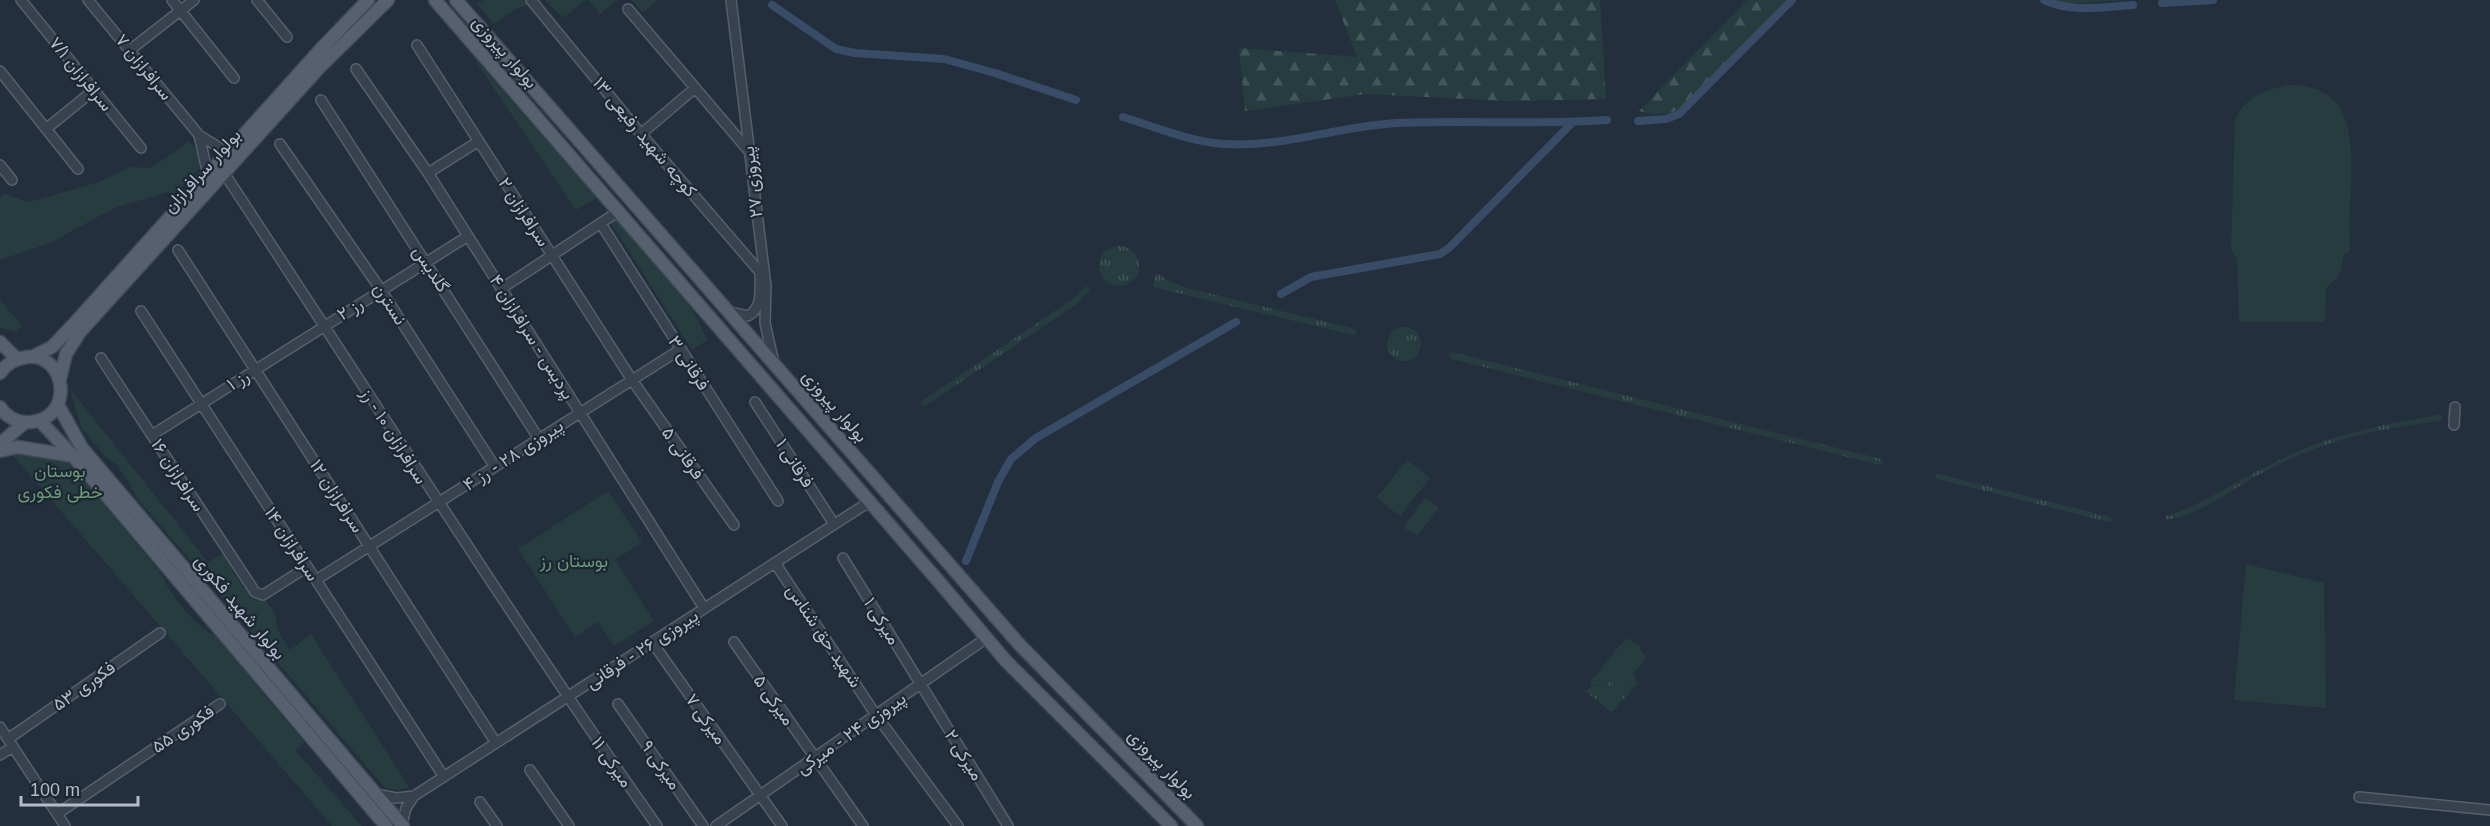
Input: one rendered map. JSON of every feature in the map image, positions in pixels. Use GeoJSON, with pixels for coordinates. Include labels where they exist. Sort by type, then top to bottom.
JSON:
{"type":"FeatureCollection","features":[{"type":"Feature","properties":{"kind":"main road","name":"بولوار سرافرازان"},"geometry":{"type":"LineString","coordinates":[[32,357],[52,347],[368,0]]}},
{"type":"Feature","properties":{"kind":"main road","name":"بولوار سرافرازان"},"geometry":{"type":"LineString","coordinates":[[58,405],[62,392],[60,379],[66,354],[80,332],[319,68],[388,0]]}},
{"type":"Feature","properties":{"kind":"main road","name":"بولوار پیروزی"},"geometry":{"type":"LineString","coordinates":[[435,0],[870,502],[985,639],[1171,826]]}},
{"type":"Feature","properties":{"kind":"main road","name":"بولوار پیروزی"},"geometry":{"type":"LineString","coordinates":[[456,0],[1019,644],[1197,826]]}},
{"type":"Feature","properties":{"kind":"main road"},"geometry":{"type":"LineString","coordinates":[[0,342],[17,358]]}},
{"type":"Feature","properties":{"kind":"main road"},"geometry":{"type":"LineString","coordinates":[[0,373],[5,366],[17,358],[32,357],[43,360],[53,368],[60,379]]}},
{"type":"Feature","properties":{"kind":"main road"},"geometry":{"type":"LineString","coordinates":[[1,411],[14,420],[24,423],[40,421],[51,415],[58,405]]}},
{"type":"Feature","properties":{"kind":"main road","name":"بولوار شهید فکوری"},"geometry":{"type":"LineString","coordinates":[[58,405],[82,448],[403,825]]}},
{"type":"Feature","properties":{"kind":"main road","name":"بولوار شهید فکوری"},"geometry":{"type":"LineString","coordinates":[[40,421],[73,456],[386,826]]}},
{"type":"Feature","properties":{"kind":"main road"},"geometry":{"type":"LineString","coordinates":[[0,444],[24,423]]}},
{"type":"Feature","properties":{"kind":"main road"},"geometry":{"type":"LineString","coordinates":[[0,451],[18,447],[73,456]]}},
{"type":"Feature","properties":{"kind":"main road"},"geometry":{"type":"LineString","coordinates":[[912,551],[926,538]]}},
{"type":"Feature","properties":{"kind":"street","name":"سرافرازان ۷/۱"},"geometry":{"type":"LineString","coordinates":[[21,0],[141,148]]}},
{"type":"Feature","properties":{"kind":"street","name":"سرافرازان ۷"},"geometry":{"type":"LineString","coordinates":[[88,0],[199,135]]}},
{"type":"Feature","properties":{"kind":"street"},"geometry":{"type":"LineString","coordinates":[[172,0],[234,78]]}},
{"type":"Feature","properties":{"kind":"street"},"geometry":{"type":"LineString","coordinates":[[130,50],[194,0]]}},
{"type":"Feature","properties":{"kind":"street"},"geometry":{"type":"LineString","coordinates":[[257,0],[287,37]]}},
{"type":"Feature","properties":{"kind":"street","name":"کوچه شهید رفیعی ۱۳"},"geometry":{"type":"LineString","coordinates":[[531,0],[641,134],[760,272]]}},
{"type":"Feature","properties":{"kind":"street","name":"پیروزی ۲۷"},"geometry":{"type":"LineString","coordinates":[[731,0],[766,286],[765,323],[774,363]]}},
{"type":"Feature","properties":{"kind":"street"},"geometry":{"type":"LineString","coordinates":[[628,9],[748,150]]}},
{"type":"Feature","properties":{"kind":"street","name":"سرافرازان ۲"},"geometry":{"type":"LineString","coordinates":[[417,45],[632,380]]}},
{"type":"Feature","properties":{"kind":"street","name":"پردیس - سرافرازان ۴"},"geometry":{"type":"LineString","coordinates":[[356,69],[428,173],[704,608]]}},
{"type":"Feature","properties":{"kind":"street"},"geometry":{"type":"LineString","coordinates":[[0,71],[78,169]]}},
{"type":"Feature","properties":{"kind":"street"},"geometry":{"type":"LineString","coordinates":[[641,134],[695,88]]}},
{"type":"Feature","properties":{"kind":"street"},"geometry":{"type":"LineString","coordinates":[[46,129],[94,90]]}},
{"type":"Feature","properties":{"kind":"street","name":"گلدیس"},"geometry":{"type":"LineString","coordinates":[[321,100],[539,438]]}},
{"type":"Feature","properties":{"kind":"street"},"geometry":{"type":"LineString","coordinates":[[199,135],[228,153]]}},
{"type":"Feature","properties":{"kind":"street"},"geometry":{"type":"LineString","coordinates":[[199,135],[208,175]]}},
{"type":"Feature","properties":{"kind":"street"},"geometry":{"type":"LineString","coordinates":[[428,173],[479,141]]}},
{"type":"Feature","properties":{"kind":"street","name":"نسترن"},"geometry":{"type":"LineString","coordinates":[[280,144],[381,290],[495,466]]}},
{"type":"Feature","properties":{"kind":"street"},"geometry":{"type":"LineString","coordinates":[[0,165],[12,180]]}},
{"type":"Feature","properties":{"kind":"street","name":"سرافرازان ۱۰ - رز"},"geometry":{"type":"LineString","coordinates":[[224,173],[438,504],[567,697]]}},
{"type":"Feature","properties":{"kind":"street"},"geometry":{"type":"LineString","coordinates":[[501,288],[619,211]]}},
{"type":"Feature","properties":{"kind":"street","name":"فرقانی ۳"},"geometry":{"type":"LineString","coordinates":[[601,224],[778,501]]}},
{"type":"Feature","properties":{"kind":"street","name":"رز ۲"},"geometry":{"type":"LineString","coordinates":[[324,325],[468,236]]}},
{"type":"Feature","properties":{"kind":"street","name":"سرافرازان ۱۲"},"geometry":{"type":"LineString","coordinates":[[178,250],[496,743]]}},
{"type":"Feature","properties":{"kind":"street"},"geometry":{"type":"LineString","coordinates":[[730,312],[748,316],[756,309],[759,302],[761,251]]}},
{"type":"Feature","properties":{"kind":"street","name":"سرافرازان ۱۴"},"geometry":{"type":"LineString","coordinates":[[141,311],[444,777]]}},
{"type":"Feature","properties":{"kind":"street","name":"رز ۱"},"geometry":{"type":"LineString","coordinates":[[152,435],[324,325]]}},
{"type":"Feature","properties":{"kind":"street","name":"پیروزی ۲۸ - رز ۴"},"geometry":{"type":"LineString","coordinates":[[316,580],[681,349]]}},
{"type":"Feature","properties":{"kind":"street","name":"سرافرازان ۱۶"},"geometry":{"type":"LineString","coordinates":[[101,358],[255,592],[263,595],[307,567]]}},
{"type":"Feature","properties":{"kind":"street","name":"فرقانی ۵"},"geometry":{"type":"LineString","coordinates":[[632,380],[734,525]]}},
{"type":"Feature","properties":{"kind":"street","name":"فرقانی ۱"},"geometry":{"type":"LineString","coordinates":[[755,402],[834,524]]}},
{"type":"Feature","properties":{"kind":"street"},"geometry":{"type":"LineString","coordinates":[[2454,425],[2455,407]]}},
{"type":"Feature","properties":{"kind":"street","name":"پیروزی ۲۶ - فرقانی"},"geometry":{"type":"LineString","coordinates":[[414,796],[870,502]]}},
{"type":"Feature","properties":{"kind":"street","name":"میرکی ۱"},"geometry":{"type":"LineString","coordinates":[[843,558],[921,684]]}},
{"type":"Feature","properties":{"kind":"street","name":"شهید حق شناس"},"geometry":{"type":"LineString","coordinates":[[775,563],[876,715],[958,826]]}},
{"type":"Feature","properties":{"kind":"street","name":"فکوری ۵۳"},"geometry":{"type":"LineString","coordinates":[[0,755],[11,743],[160,633]]}},
{"type":"Feature","properties":{"kind":"street","name":"پیروزی ۲۴ - میرکی"},"geometry":{"type":"LineString","coordinates":[[716,826],[985,639]]}},
{"type":"Feature","properties":{"kind":"street","name":"میرکی ۷"},"geometry":{"type":"LineString","coordinates":[[652,642],[782,826]]}},
{"type":"Feature","properties":{"kind":"street","name":"میرکی ۵"},"geometry":{"type":"LineString","coordinates":[[734,642],[863,826]]}},
{"type":"Feature","properties":{"kind":"street","name":"میرکی ۲"},"geometry":{"type":"LineString","coordinates":[[921,684],[1008,826]]}},
{"type":"Feature","properties":{"kind":"street","name":"میرکی ۱۱"},"geometry":{"type":"LineString","coordinates":[[567,697],[657,826]]}},
{"type":"Feature","properties":{"kind":"street","name":"فکوری ۵۵"},"geometry":{"type":"LineString","coordinates":[[57,814],[220,704]]}},
{"type":"Feature","properties":{"kind":"street","name":"میرکی ۹"},"geometry":{"type":"LineString","coordinates":[[618,704],[703,826]]}},
{"type":"Feature","properties":{"kind":"street"},"geometry":{"type":"LineString","coordinates":[[0,727],[65,826]]}},
{"type":"Feature","properties":{"kind":"street"},"geometry":{"type":"LineString","coordinates":[[530,770],[569,826]]}},
{"type":"Feature","properties":{"kind":"street"},"geometry":{"type":"LineString","coordinates":[[376,794],[396,798],[414,796]]}},
{"type":"Feature","properties":{"kind":"street"},"geometry":{"type":"LineString","coordinates":[[403,825],[406,808],[414,796]]}},
{"type":"Feature","properties":{"kind":"street"},"geometry":{"type":"LineString","coordinates":[[2359,797],[2490,810]]}},
{"type":"Feature","properties":{"kind":"street"},"geometry":{"type":"LineString","coordinates":[[480,802],[497,826]]}},
{"type":"Feature","properties":{"kind":"green space"},"geometry":{"type":"Polygon","coordinates":[[[484,0],[543,0],[516,9],[494,24],[476,3],[484,0]]]}},
{"type":"Feature","properties":{"kind":"green space"},"geometry":{"type":"Polygon","coordinates":[[[545,0],[586,0],[563,18],[545,0]]]}},
{"type":"Feature","properties":{"kind":"green space"},"geometry":{"type":"Polygon","coordinates":[[[588,0],[618,0],[600,14],[588,0]]]}},
{"type":"Feature","properties":{"kind":"green space"},"geometry":{"type":"Polygon","coordinates":[[[632,0],[658,0],[643,13],[632,0]]]}},
{"type":"Feature","properties":{"kind":"green space"},"geometry":{"type":"Polygon","coordinates":[[[1335,0],[1600,0],[1606,99],[1507,101],[1366,94],[1245,111],[1239,48],[1357,57],[1335,0]]]}},
{"type":"Feature","properties":{"kind":"green space"},"geometry":{"type":"Polygon","coordinates":[[[1747,0],[1787,0],[1682,107],[1661,114],[1639,111],[1747,0]]]}},
{"type":"Feature","properties":{"kind":"green space"},"geometry":{"type":"Polygon","coordinates":[[[2053,0],[2126,0],[2064,4],[2053,0]]]}},
{"type":"Feature","properties":{"kind":"green space"},"geometry":{"type":"Polygon","coordinates":[[[470,53],[597,198],[576,210],[470,53]]]}},
{"type":"Feature","properties":{"kind":"green space"},"geometry":{"type":"Polygon","coordinates":[[[2286,85],[2316,89],[2335,102],[2346,122],[2351,146],[2349,228],[2351,251],[2344,254],[2339,276],[2326,288],[2325,322],[2239,322],[2237,259],[2231,250],[2235,120],[2244,106],[2255,96],[2286,85]]]}},
{"type":"Feature","properties":{"kind":"green space"},"geometry":{"type":"Polygon","coordinates":[[[189,141],[199,153],[200,168],[173,195],[168,192],[114,208],[50,243],[0,260],[0,197],[4,194],[29,202],[99,182],[130,167],[151,168],[189,141]]]}},
{"type":"Feature","properties":{"kind":"green space"},"geometry":{"type":"Polygon","coordinates":[[[618,218],[693,310],[707,340],[692,350],[611,223],[618,218]]]}},
{"type":"Feature","properties":{"kind":"green space"},"geometry":{"type":"Polygon","coordinates":[[[1119,246],[1133,252],[1139,266],[1133,280],[1119,286],[1105,280],[1099,266],[1105,252],[1119,246]]]}},
{"type":"Feature","properties":{"kind":"green space"},"geometry":{"type":"Polygon","coordinates":[[[1156,273],[1187,288],[1355,329],[1357,334],[1353,335],[1153,287],[1156,273]]]}},
{"type":"Feature","properties":{"kind":"green space"},"geometry":{"type":"Polygon","coordinates":[[[1086,286],[1090,290],[1078,303],[925,406],[921,406],[922,401],[1074,298],[1086,286]]]}},
{"type":"Feature","properties":{"kind":"green space"},"geometry":{"type":"Polygon","coordinates":[[[0,300],[22,326],[17,332],[0,328],[0,300]]]}},
{"type":"Feature","properties":{"kind":"green space"},"geometry":{"type":"Polygon","coordinates":[[[1404,327],[1416,332],[1421,344],[1416,356],[1404,361],[1392,356],[1387,344],[1392,332],[1404,327]]]}},
{"type":"Feature","properties":{"kind":"green space"},"geometry":{"type":"Polygon","coordinates":[[[1452,352],[1881,459],[1883,464],[1451,359],[1449,354],[1452,352]]]}},
{"type":"Feature","properties":{"kind":"green space"},"geometry":{"type":"Polygon","coordinates":[[[70,389],[208,562],[224,553],[233,565],[231,570],[245,589],[254,597],[265,599],[276,616],[278,630],[290,650],[311,634],[409,787],[399,790],[385,788],[136,497],[116,464],[105,456],[81,427],[70,389]]]}},
{"type":"Feature","properties":{"kind":"green space"},"geometry":{"type":"Polygon","coordinates":[[[2440,415],[2441,420],[2368,433],[2312,450],[2260,474],[2200,509],[2187,515],[2165,519],[2166,516],[2194,505],[2313,445],[2375,427],[2440,415]]]}},
{"type":"Feature","properties":{"kind":"green space","name":"بوستان خطی فکوری"},"geometry":{"type":"Polygon","coordinates":[[[11,453],[38,454],[66,459],[161,573],[184,609],[215,636],[304,742],[295,750],[362,826],[332,826],[11,453]]]}},
{"type":"Feature","properties":{"kind":"green space"},"geometry":{"type":"Polygon","coordinates":[[[1407,460],[1430,478],[1400,516],[1376,498],[1407,460]]]}},
{"type":"Feature","properties":{"kind":"green space"},"geometry":{"type":"Polygon","coordinates":[[[1936,475],[2110,517],[2112,520],[2109,522],[1937,479],[1936,475]]]}},
{"type":"Feature","properties":{"kind":"green space","name":"بوستان رز"},"geometry":{"type":"Polygon","coordinates":[[[608,491],[642,542],[615,560],[654,621],[614,646],[598,622],[575,637],[518,549],[608,491]]]}},
{"type":"Feature","properties":{"kind":"green space"},"geometry":{"type":"Polygon","coordinates":[[[1425,498],[1439,508],[1417,536],[1403,527],[1425,498]]]}},
{"type":"Feature","properties":{"kind":"green space"},"geometry":{"type":"Polygon","coordinates":[[[2246,564],[2324,583],[2326,708],[2234,700],[2246,564]]]}},
{"type":"Feature","properties":{"kind":"green space"},"geometry":{"type":"Polygon","coordinates":[[[1626,638],[1640,646],[1646,656],[1623,684],[1626,687],[1616,692],[1611,680],[1602,687],[1597,684],[1591,686],[1590,682],[1626,638]]]}},
{"type":"Feature","properties":{"kind":"green space"},"geometry":{"type":"Polygon","coordinates":[[[1633,673],[1637,684],[1612,712],[1585,691],[1595,685],[1605,686],[1611,680],[1622,691],[1626,687],[1623,684],[1633,673]]]}},
{"type":"Feature","properties":{"kind":"waterway"},"geometry":{"type":"LineString","coordinates":[[1638,121],[1666,119],[1679,114],[1792,0]]}},
{"type":"Feature","properties":{"kind":"waterway"},"geometry":{"type":"LineString","coordinates":[[2044,0],[2077,8],[2133,5]]}},
{"type":"Feature","properties":{"kind":"waterway"},"geometry":{"type":"LineString","coordinates":[[2162,3],[2213,0]]}},
{"type":"Feature","properties":{"kind":"waterway"},"geometry":{"type":"LineString","coordinates":[[772,5],[836,49],[855,53],[944,59],[1076,100]]}},
{"type":"Feature","properties":{"kind":"waterway"},"geometry":{"type":"LineString","coordinates":[[1123,117],[1173,134],[1225,144],[1268,143],[1397,123],[1607,120]]}},
{"type":"Feature","properties":{"kind":"waterway"},"geometry":{"type":"LineString","coordinates":[[1281,294],[1311,277],[1440,254],[1449,248],[1573,122]]}},
{"type":"Feature","properties":{"kind":"waterway"},"geometry":{"type":"LineString","coordinates":[[966,561],[998,482],[1011,459],[1036,438],[1236,322]]}}]}
